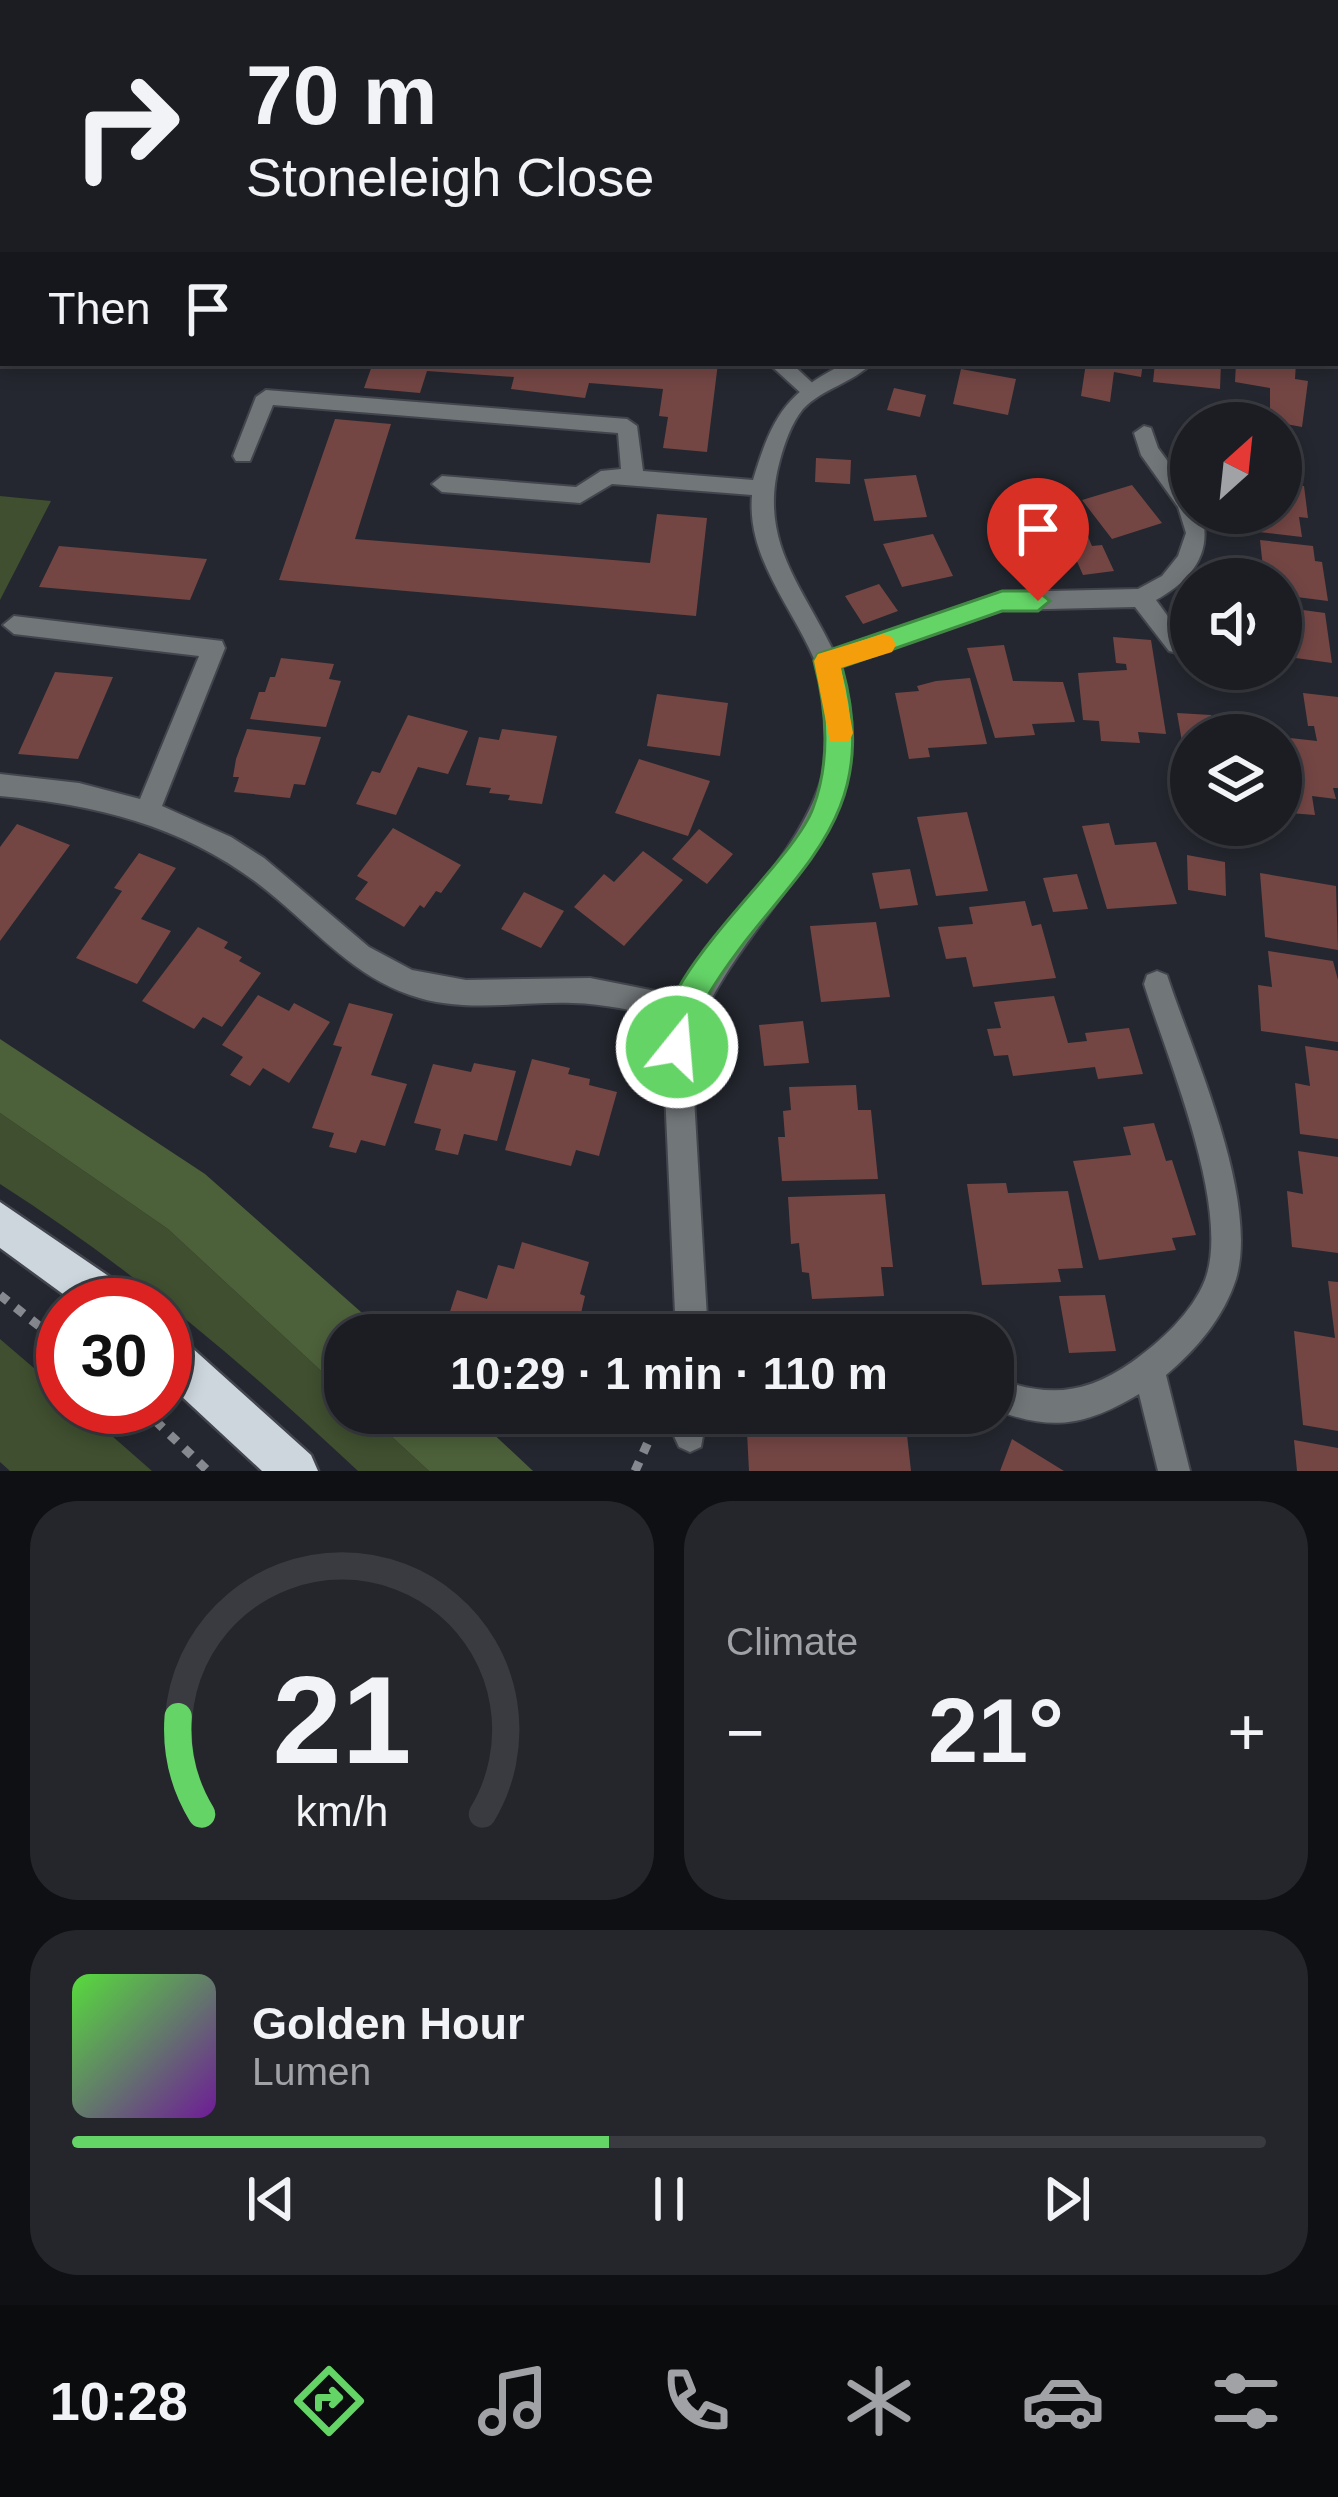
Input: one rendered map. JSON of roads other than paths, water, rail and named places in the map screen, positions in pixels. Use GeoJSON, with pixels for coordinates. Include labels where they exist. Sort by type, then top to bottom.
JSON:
{"type":"FeatureCollection","features":[{"type":"Feature","properties":{"kind":"highway"},"geometry":{"type":"LineString","coordinates":[[0,1223],[76,1278]]}},
{"type":"Feature","properties":{"kind":"highway"},"geometry":{"type":"LineString","coordinates":[[192,1377],[295,1471]]}},
{"type":"Feature","properties":{"kind":"street"},"geometry":{"type":"LineString","coordinates":[[782,366],[811,391]]}},
{"type":"Feature","properties":{"kind":"street"},"geometry":{"type":"LineString","coordinates":[[691,1314],[677,1047],[684,1010],[714,960],[826,817],[840,748],[837,697],[827,661],[766,550],[761,488],[783,422],[811,391],[857,366]]}},
{"type":"Feature","properties":{"kind":"street"},"geometry":{"type":"LineString","coordinates":[[243,456],[266,398],[627,426],[633,479]]}},
{"type":"Feature","properties":{"kind":"street"},"geometry":{"type":"LineString","coordinates":[[827,661],[1002,601],[1141,598],[1170,582],[1188,560],[1197,533],[1188,505],[1148,450],[1144,434]]}},
{"type":"Feature","properties":{"kind":"street"},"geometry":{"type":"LineString","coordinates":[[442,484],[580,495],[608,476],[761,488]]}},
{"type":"Feature","properties":{"kind":"street"},"geometry":{"type":"LineString","coordinates":[[1141,598],[1170,635]]}},
{"type":"Feature","properties":{"kind":"street"},"geometry":{"type":"LineString","coordinates":[[14,625],[214,648],[149,808]]}},
{"type":"Feature","properties":{"kind":"street"},"geometry":{"type":"LineString","coordinates":[[0,785],[85,794],[149,808],[250,865],[368,963],[412,983],[460,993],[618,993],[684,1010]]}},
{"type":"Feature","properties":{"kind":"street"},"geometry":{"type":"LineString","coordinates":[[1014,1399],[1063,1412],[1105,1397],[1149,1370],[1199,1318],[1222,1276],[1225,1228],[1217,1176],[1157,984]]}},
{"type":"Feature","properties":{"kind":"street"},"geometry":{"type":"LineString","coordinates":[[1149,1370],[1174,1471]]}}]}
